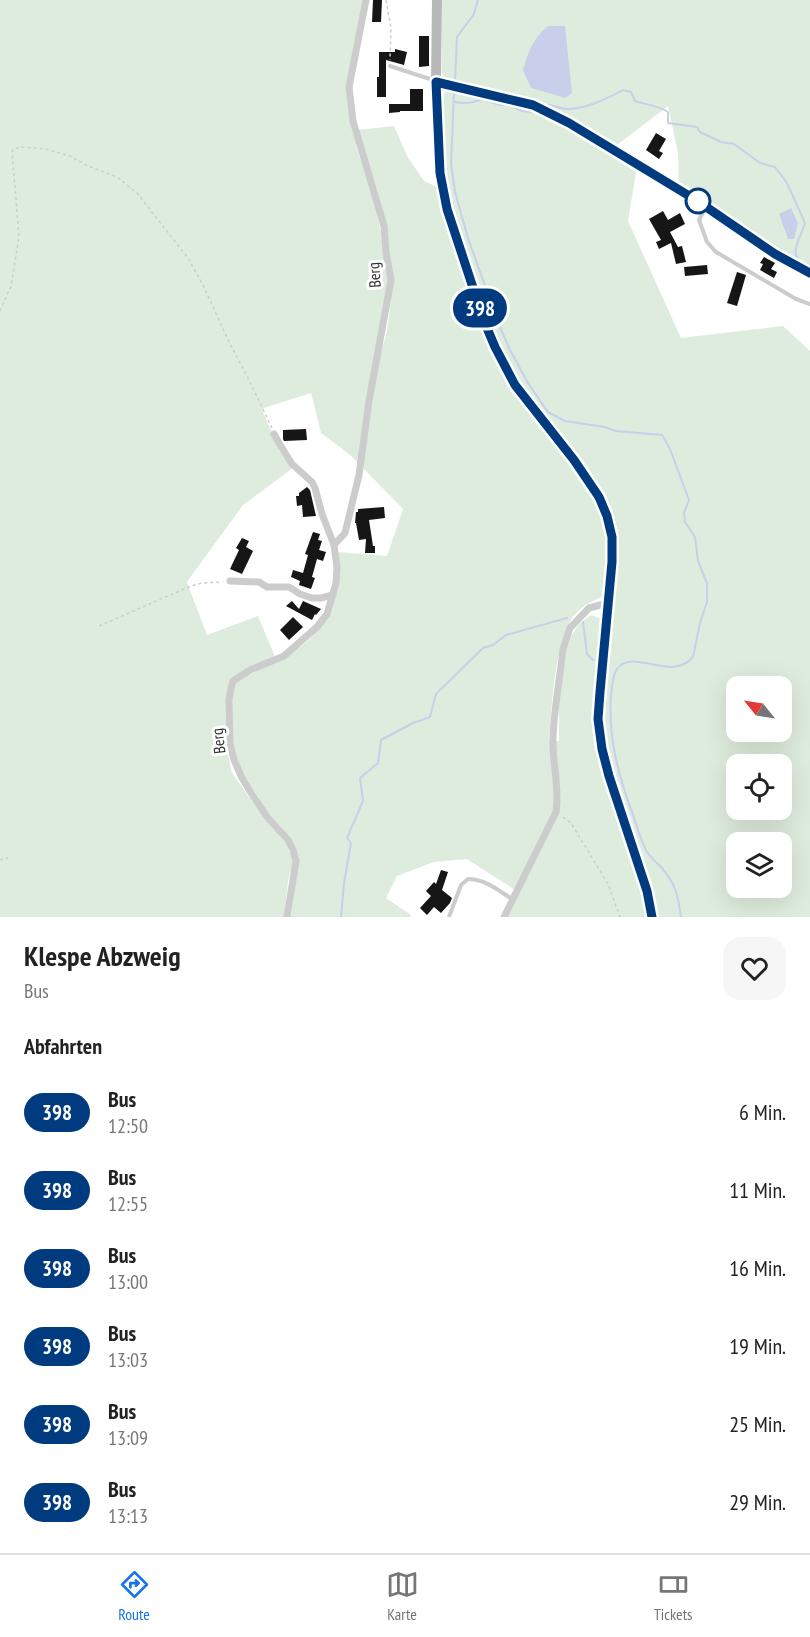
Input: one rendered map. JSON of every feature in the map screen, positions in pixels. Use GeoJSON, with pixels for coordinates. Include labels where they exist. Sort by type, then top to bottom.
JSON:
{"type":"FeatureCollection","features":[{"type":"Feature","properties":{"kind":"main road"},"geometry":{"type":"LineString","coordinates":[[437,0],[436,82],[440,173],[447,209],[484,321],[495,347],[515,385],[574,460],[599,497],[612,537],[612,562],[598,719],[609,776],[647,891],[652,917]]}},
{"type":"Feature","properties":{"kind":"street","name":"Berg"},"geometry":{"type":"LineString","coordinates":[[334,545],[345,533],[359,475],[367,412],[391,280],[384,226],[353,121],[349,87],[366,0]]}},
{"type":"Feature","properties":{"kind":"street"},"geometry":{"type":"LineString","coordinates":[[436,82],[533,105],[569,123],[706,206],[775,254],[810,273]]}},
{"type":"Feature","properties":{"kind":"street","name":"Berg"},"geometry":{"type":"LineString","coordinates":[[274,434],[292,464],[312,482],[315,488],[334,545],[337,567],[336,583],[327,614],[317,627],[284,656],[250,670],[233,681],[230,694],[230,744],[234,760],[253,796],[268,818],[288,840],[296,861],[287,917]]}},
{"type":"Feature","properties":{"kind":"street"},"geometry":{"type":"LineString","coordinates":[[230,581],[259,582],[267,588],[289,587],[312,598],[333,595]]}},
{"type":"Feature","properties":{"kind":"street"},"geometry":{"type":"LineString","coordinates":[[504,917],[556,812],[558,795],[553,762],[553,737],[566,638],[570,628],[589,608],[608,603]]}},
{"type":"Feature","properties":{"kind":"lane"},"geometry":{"type":"LineString","coordinates":[[390,66],[436,82]]}},
{"type":"Feature","properties":{"kind":"lane"},"geometry":{"type":"LineString","coordinates":[[706,206],[699,220],[706,242],[716,252],[787,294],[810,304]]}},
{"type":"Feature","properties":{"kind":"lane"},"geometry":{"type":"LineString","coordinates":[[449,917],[461,885],[468,879],[487,883],[513,899]]}},
{"type":"Feature","properties":{"kind":"path"},"geometry":{"type":"LineString","coordinates":[[386,0],[391,27],[390,66]]}},
{"type":"Feature","properties":{"kind":"path"},"geometry":{"type":"LineString","coordinates":[[0,310],[11,286],[19,237],[12,151],[19,147],[46,149],[70,156],[117,177],[137,193],[188,258],[274,434]]}},
{"type":"Feature","properties":{"kind":"path"},"geometry":{"type":"LineString","coordinates":[[99,626],[191,586],[230,581]]}},
{"type":"Feature","properties":{"kind":"path"},"geometry":{"type":"LineString","coordinates":[[556,812],[571,823],[608,884],[620,917]]}},
{"type":"Feature","properties":{"kind":"path"},"geometry":{"type":"LineString","coordinates":[[0,860],[8,858]]}},
{"type":"Feature","properties":{"kind":"green space"},"geometry":{"type":"Polygon","coordinates":[[[0,0],[367,0],[347,87],[357,149],[375,201],[389,275],[359,464],[321,433],[311,393],[264,408],[262,410],[277,444],[293,468],[243,505],[187,582],[207,635],[258,616],[276,659],[232,679],[228,693],[227,749],[232,773],[286,843],[293,861],[284,917],[0,917],[0,0]]]}},
{"type":"Feature","properties":{"kind":"green space"},"geometry":{"type":"Polygon","coordinates":[[[442,0],[810,0],[810,269],[784,261],[679,188],[678,153],[668,106],[613,148],[557,114],[446,81],[442,73],[442,0]]]}},
{"type":"Feature","properties":{"kind":"green space"},"geometry":{"type":"Polygon","coordinates":[[[446,89],[501,99],[546,114],[637,167],[628,221],[681,338],[783,326],[810,351],[810,917],[505,917],[515,890],[467,859],[434,862],[397,876],[386,898],[411,915],[410,917],[291,917],[298,860],[241,770],[233,753],[232,693],[235,682],[282,658],[309,640],[320,628],[328,613],[335,589],[338,552],[387,556],[403,509],[362,467],[379,361],[387,331],[391,275],[382,221],[356,130],[394,126],[407,156],[424,181],[439,188],[511,386],[598,503],[607,541],[605,595],[577,612],[569,623],[563,638],[553,692],[549,741],[559,741],[559,699],[567,642],[580,623],[591,615],[602,619],[593,713],[602,716],[609,653],[607,503],[589,471],[549,423],[516,377],[489,322],[444,175],[442,97],[446,89]]]}},
{"type":"Feature","properties":{"kind":"water"},"geometry":{"type":"Polygon","coordinates":[[[548,26],[565,26],[572,93],[565,98],[531,88],[523,70],[538,35],[548,26]]]}},
{"type":"Feature","properties":{"kind":"water"},"geometry":{"type":"Polygon","coordinates":[[[791,208],[798,223],[794,239],[788,239],[779,214],[791,208]]]}},
{"type":"Feature","properties":{"kind":"building"},"geometry":{"type":"Polygon","coordinates":[[[373,0],[382,0],[381,22],[372,22],[373,0]]]}},
{"type":"Feature","properties":{"kind":"building"},"geometry":{"type":"Polygon","coordinates":[[[419,36],[429,36],[429,66],[419,67],[419,36]]]}},
{"type":"Feature","properties":{"kind":"building"},"geometry":{"type":"Polygon","coordinates":[[[395,49],[407,52],[404,65],[386,60],[386,97],[377,97],[379,52],[395,52],[395,49]]]}},
{"type":"Feature","properties":{"kind":"building"},"geometry":{"type":"Polygon","coordinates":[[[410,89],[423,89],[423,111],[389,113],[389,104],[410,104],[410,89]]]}},
{"type":"Feature","properties":{"kind":"building"},"geometry":{"type":"Polygon","coordinates":[[[656,133],[666,139],[659,151],[663,153],[659,159],[646,150],[656,133]]]}},
{"type":"Feature","properties":{"kind":"building"},"geometry":{"type":"Polygon","coordinates":[[[663,211],[668,220],[680,213],[685,224],[670,232],[678,247],[682,246],[686,262],[676,264],[671,243],[659,249],[656,242],[661,240],[649,219],[663,211]]]}},
{"type":"Feature","properties":{"kind":"building"},"geometry":{"type":"Polygon","coordinates":[[[764,257],[775,263],[771,269],[777,272],[774,278],[760,270],[763,264],[760,263],[764,257]]]}},
{"type":"Feature","properties":{"kind":"building"},"geometry":{"type":"Polygon","coordinates":[[[707,265],[708,274],[685,276],[684,267],[707,265]]]}},
{"type":"Feature","properties":{"kind":"building"},"geometry":{"type":"Polygon","coordinates":[[[737,272],[746,275],[737,306],[727,303],[737,272]]]}},
{"type":"Feature","properties":{"kind":"building"},"geometry":{"type":"Polygon","coordinates":[[[306,429],[307,440],[284,441],[283,439],[283,430],[306,429]]]}},
{"type":"Feature","properties":{"kind":"building"},"geometry":{"type":"Polygon","coordinates":[[[307,487],[310,490],[316,516],[303,517],[302,505],[297,506],[296,496],[299,496],[299,493],[307,487]]]}},
{"type":"Feature","properties":{"kind":"building"},"geometry":{"type":"Polygon","coordinates":[[[384,507],[385,518],[369,520],[375,553],[365,553],[366,539],[359,540],[355,523],[356,512],[358,509],[384,507]]]}},
{"type":"Feature","properties":{"kind":"building"},"geometry":{"type":"Polygon","coordinates":[[[313,532],[320,534],[318,540],[322,541],[319,550],[326,552],[323,561],[317,559],[311,589],[299,585],[300,581],[291,577],[293,570],[303,573],[308,555],[305,554],[313,532]]]}},
{"type":"Feature","properties":{"kind":"building"},"geometry":{"type":"Polygon","coordinates":[[[242,538],[249,541],[246,547],[253,551],[242,574],[230,569],[239,550],[236,548],[242,538]]]}},
{"type":"Feature","properties":{"kind":"building"},"geometry":{"type":"Polygon","coordinates":[[[292,601],[299,609],[303,601],[321,609],[312,620],[286,606],[292,601]]]}},
{"type":"Feature","properties":{"kind":"building"},"geometry":{"type":"Polygon","coordinates":[[[293,617],[303,627],[289,640],[280,630],[293,617]]]}},
{"type":"Feature","properties":{"kind":"building"},"geometry":{"type":"Polygon","coordinates":[[[441,870],[448,872],[442,890],[452,898],[441,913],[434,907],[427,915],[420,908],[431,896],[426,891],[434,882],[436,884],[441,870]]]}},
{"type":"Feature","properties":{"kind":"waterway"},"geometry":{"type":"LineString","coordinates":[[455,81],[457,37],[474,14],[478,0]]}},
{"type":"Feature","properties":{"kind":"waterway"},"geometry":{"type":"LineString","coordinates":[[549,105],[574,109],[597,103],[623,90],[631,92],[635,101],[656,106],[668,112],[668,123],[697,127],[700,132],[721,142],[734,144],[760,163],[775,167],[787,183],[805,223],[796,254],[802,263],[810,265]]}},
{"type":"Feature","properties":{"kind":"waterway"},"geometry":{"type":"LineString","coordinates":[[454,93],[451,164],[455,192],[468,238],[499,325],[528,383],[548,412],[565,421],[605,427],[616,431],[662,435],[670,449],[689,500],[684,513],[685,522],[695,537],[698,561],[707,583],[707,602],[693,657],[684,664],[674,667],[643,662],[624,663],[614,675],[610,711],[618,769],[639,833],[647,852],[666,873],[673,885],[681,917]]}},
{"type":"Feature","properties":{"kind":"waterway"},"geometry":{"type":"LineString","coordinates":[[455,102],[468,103],[482,99],[532,112]]}},
{"type":"Feature","properties":{"kind":"waterway"},"geometry":{"type":"LineString","coordinates":[[341,917],[351,843],[347,838],[363,801],[360,778],[378,763],[381,740],[430,717],[436,694],[483,648],[493,645],[506,635],[567,618]]}},
{"type":"Feature","properties":{"kind":"waterway"},"geometry":{"type":"LineString","coordinates":[[583,622],[587,654],[593,660]]}},
{"type":"Feature","properties":{"kind":"bus line","name":"398"},"geometry":{"type":"LineString","coordinates":[[652,917],[647,891],[609,776],[598,719],[612,562],[612,537],[607,516],[599,497],[574,460],[515,385],[484,321],[447,209],[440,173],[436,82],[533,105],[569,123],[696,200],[775,254],[810,273]]}}]}
